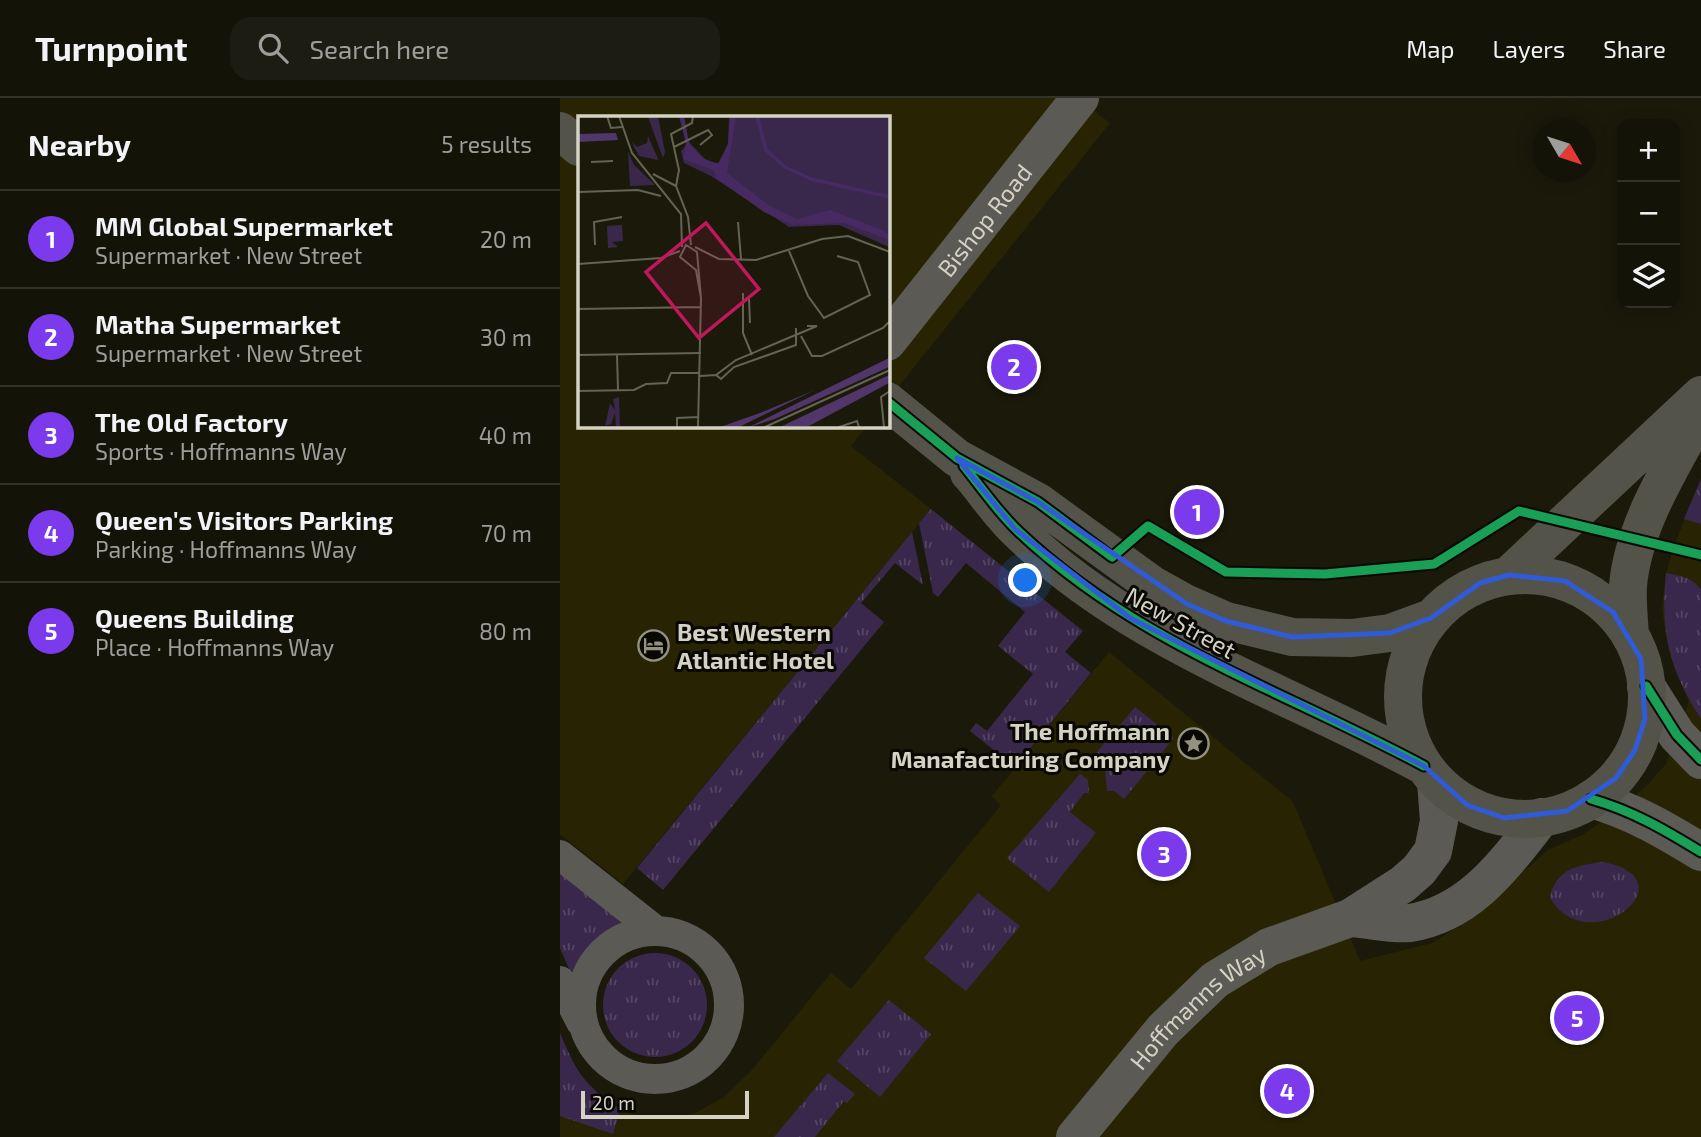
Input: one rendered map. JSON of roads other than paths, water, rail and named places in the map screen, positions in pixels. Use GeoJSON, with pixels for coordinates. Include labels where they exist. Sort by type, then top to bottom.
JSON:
{"type":"FeatureCollection","features":[{"type":"Feature","properties":{"kind":"main road"},"geometry":{"type":"LineString","coordinates":[[560,131],[578,146]]}},
{"type":"Feature","properties":{"kind":"main road"},"geometry":{"type":"LineString","coordinates":[[1509,575],[1701,395]]}},
{"type":"Feature","properties":{"kind":"main road","name":"New Street"},"geometry":{"type":"LineString","coordinates":[[889,403],[957,458],[1038,502],[1151,584],[1226,621],[1292,637],[1352,638],[1390,633],[1431,618]]}},
{"type":"Feature","properties":{"kind":"main road"},"geometry":{"type":"LineString","coordinates":[[1630,635],[1628,585],[1639,540],[1651,503],[1701,411]]}},
{"type":"Feature","properties":{"kind":"main road","name":"New Street"},"geometry":{"type":"LineString","coordinates":[[957,458],[1015,529],[1051,560],[1130,618],[1174,644],[1379,742],[1430,774]]}},
{"type":"Feature","properties":{"kind":"main road"},"geometry":{"type":"LineString","coordinates":[[1509,575],[1538,575],[1574,586],[1591,594],[1613,612],[1630,635],[1641,659],[1646,686],[1645,719],[1635,750],[1616,778],[1591,799],[1567,811],[1542,817],[1504,817],[1467,805],[1430,774],[1409,738],[1402,707],[1404,675],[1414,645],[1431,618],[1454,598],[1480,583],[1509,575]]}},
{"type":"Feature","properties":{"kind":"street","name":"Bishop Road"},"geometry":{"type":"LineString","coordinates":[[889,339],[1080,98]]}},
{"type":"Feature","properties":{"kind":"street"},"geometry":{"type":"LineString","coordinates":[[1646,686],[1677,735],[1701,760]]}},
{"type":"Feature","properties":{"kind":"street","name":"Hoffmanns Way"},"geometry":{"type":"LineString","coordinates":[[1074,1137],[1164,1030],[1215,979],[1269,947],[1350,918],[1403,884],[1419,870],[1433,851],[1439,821],[1430,774]]}},
{"type":"Feature","properties":{"kind":"street"},"geometry":{"type":"LineString","coordinates":[[1591,799],[1622,808],[1661,827],[1701,852]]}},
{"type":"Feature","properties":{"kind":"street","name":"Hoffmanns Way"},"geometry":{"type":"LineString","coordinates":[[1350,918],[1409,923],[1448,911],[1490,882],[1542,817]]}},
{"type":"Feature","properties":{"kind":"lane"},"geometry":{"type":"LineString","coordinates":[[560,855],[655,930]]}},
{"type":"Feature","properties":{"kind":"lane"},"geometry":{"type":"LineString","coordinates":[[560,981],[584,1028],[594,1047],[608,1063],[627,1074],[648,1079],[669,1077],[690,1070],[707,1057],[720,1040],[727,1019],[729,998],[723,977],[713,958],[697,944],[684,936],[655,930],[636,933],[618,941],[602,953],[590,970],[580,1008],[584,1028]]}},
{"type":"Feature","properties":{"kind":"place","name":"Matha Supermarket"},"geometry":{"type":"Point","coordinates":[1014,367]}},
{"type":"Feature","properties":{"kind":"place","name":"MM Global Supermarket"},"geometry":{"type":"Point","coordinates":[1197,512]}},
{"type":"Feature","properties":{"kind":"place","name":"Best Western Atlantic Hotel"},"geometry":{"type":"Point","coordinates":[654,645]}},
{"type":"Feature","properties":{"kind":"place","name":"The Hoffmann Manafacturing Company"},"geometry":{"type":"Point","coordinates":[1193,744]}},
{"type":"Feature","properties":{"kind":"place","name":"The Old Factory"},"geometry":{"type":"Point","coordinates":[1164,854]}},
{"type":"Feature","properties":{"kind":"place","name":"Queens Building"},"geometry":{"type":"Point","coordinates":[1577,1018]}},
{"type":"Feature","properties":{"kind":"place","name":"Queen's Visitors Parking"},"geometry":{"type":"Point","coordinates":[1287,1091]}}]}
